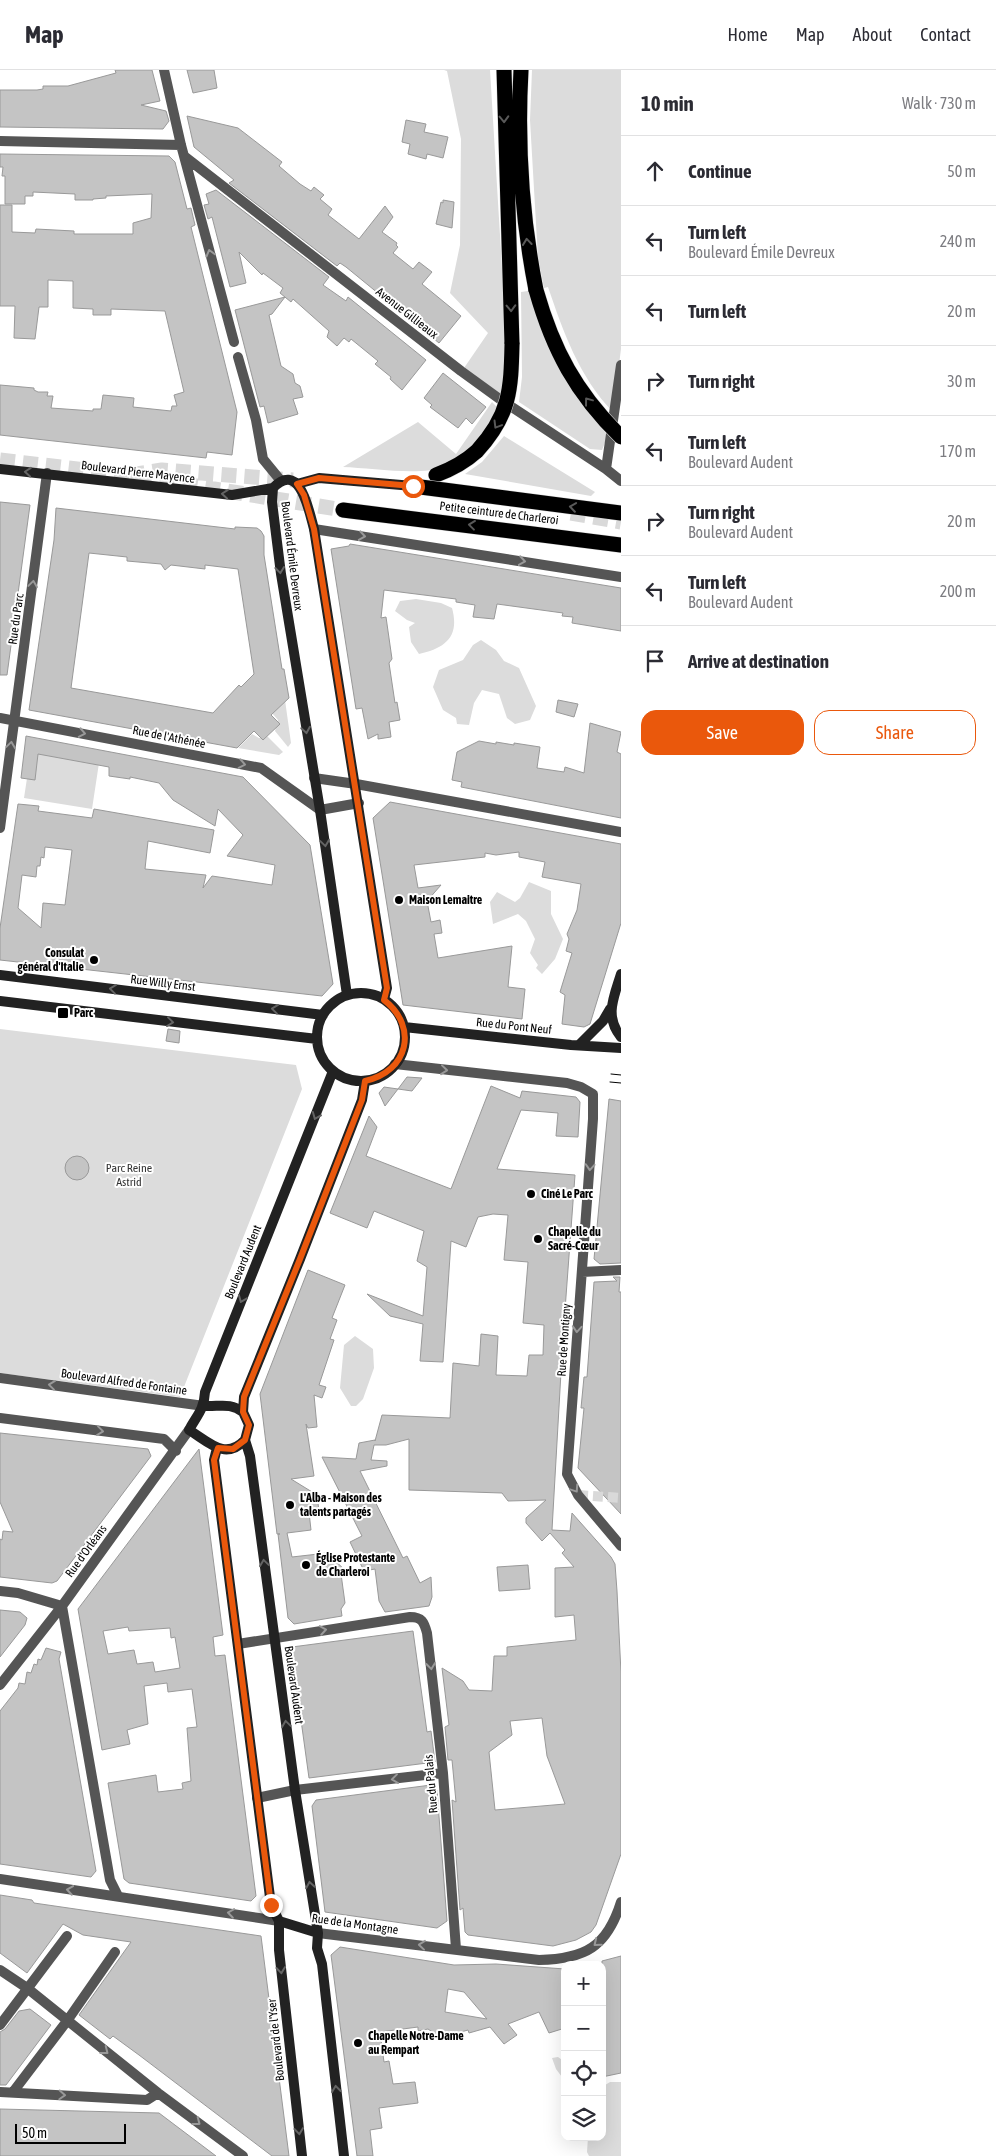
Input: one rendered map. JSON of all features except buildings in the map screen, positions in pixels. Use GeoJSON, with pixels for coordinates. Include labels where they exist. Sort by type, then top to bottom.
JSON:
{"type":"FeatureCollection","features":[{"type":"Feature","properties":{"kind":"highway"},"geometry":{"type":"LineString","coordinates":[[436,476],[468,460],[488,439],[496,427],[509,396],[512,344],[504,70]]}},
{"type":"Feature","properties":{"kind":"highway"},"geometry":{"type":"LineString","coordinates":[[521,70],[523,198],[528,249],[536,290],[546,325],[561,359],[577,386],[600,416],[621,437]]}},
{"type":"Feature","properties":{"kind":"highway"},"geometry":{"type":"LineString","coordinates":[[413,486],[441,488],[621,513]]}},
{"type":"Feature","properties":{"kind":"highway","name":"Petite ceinture de Charleroi"},"geometry":{"type":"LineString","coordinates":[[343,510],[621,545]]}},
{"type":"Feature","properties":{"kind":"street"},"geometry":{"type":"LineString","coordinates":[[164,70],[181,145],[234,342]]}},
{"type":"Feature","properties":{"kind":"street"},"geometry":{"type":"LineString","coordinates":[[0,141],[181,145]]}},
{"type":"Feature","properties":{"kind":"street","name":"Avenue Gillieaux"},"geometry":{"type":"LineString","coordinates":[[184,156],[461,371],[621,481]]}},
{"type":"Feature","properties":{"kind":"street"},"geometry":{"type":"LineString","coordinates":[[238,357],[256,420],[263,459],[282,481]]}},
{"type":"Feature","properties":{"kind":"street"},"geometry":{"type":"LineString","coordinates":[[606,469],[621,365]]}},
{"type":"Feature","properties":{"kind":"street","name":"Boulevard Pierre Mayence"},"geometry":{"type":"LineString","coordinates":[[0,468],[232,495],[273,488]]}},
{"type":"Feature","properties":{"kind":"street","name":"Rue du Parc"},"geometry":{"type":"LineString","coordinates":[[0,828],[16,720],[47,473]]}},
{"type":"Feature","properties":{"kind":"street"},"geometry":{"type":"LineString","coordinates":[[297,484],[319,478],[413,486]]}},
{"type":"Feature","properties":{"kind":"street","name":"Boulevard Émile Devreux"},"geometry":{"type":"LineString","coordinates":[[347,995],[320,810],[281,574],[272,502],[273,488],[282,481],[290,481],[297,484],[304,495],[314,529],[359,802],[387,988],[384,1000]]}},
{"type":"Feature","properties":{"kind":"street"},"geometry":{"type":"LineString","coordinates":[[314,529],[621,577]]}},
{"type":"Feature","properties":{"kind":"street","name":"Rue de l'Athénée"},"geometry":{"type":"LineString","coordinates":[[0,718],[261,768],[320,810]]}},
{"type":"Feature","properties":{"kind":"street"},"geometry":{"type":"LineString","coordinates":[[314,778],[621,832]]}},
{"type":"Feature","properties":{"kind":"street"},"geometry":{"type":"LineString","coordinates":[[320,810],[359,802]]}},
{"type":"Feature","properties":{"kind":"street"},"geometry":{"type":"LineString","coordinates":[[579,1045],[603,1021],[610,1009],[621,974]]}},
{"type":"Feature","properties":{"kind":"street","name":"Rue Willy Ernst"},"geometry":{"type":"LineString","coordinates":[[0,976],[323,1015]]}},
{"type":"Feature","properties":{"kind":"street"},"geometry":{"type":"LineString","coordinates":[[366,994],[384,1000],[398,1013],[404,1027],[403,1050],[395,1064],[386,1073],[365,1081],[351,1079],[333,1070],[322,1056],[317,1039],[323,1015],[333,1003],[347,995],[366,994]]}},
{"type":"Feature","properties":{"kind":"street"},"geometry":{"type":"LineString","coordinates":[[0,1001],[317,1039]]}},
{"type":"Feature","properties":{"kind":"street"},"geometry":{"type":"LineString","coordinates":[[610,1009],[615,1029],[621,1036]]}},
{"type":"Feature","properties":{"kind":"street","name":"Rue du Pont Neuf"},"geometry":{"type":"LineString","coordinates":[[404,1027],[621,1048]]}},
{"type":"Feature","properties":{"kind":"street","name":"Rue de Montigny"},"geometry":{"type":"LineString","coordinates":[[395,1064],[567,1083],[581,1087],[593,1094],[593,1119],[567,1474],[578,1495],[621,1546]]}},
{"type":"Feature","properties":{"kind":"street","name":"Boulevard Audent"},"geometry":{"type":"LineString","coordinates":[[189,1430],[204,1406],[205,1392],[333,1070]]}},
{"type":"Feature","properties":{"kind":"street","name":"Boulevard Audent"},"geometry":{"type":"LineString","coordinates":[[318,1933],[295,1790],[250,1456],[245,1440],[249,1425],[243,1412],[244,1397],[362,1100],[365,1081]]}},
{"type":"Feature","properties":{"kind":"street"},"geometry":{"type":"LineString","coordinates":[[582,1272],[621,1270]]}},
{"type":"Feature","properties":{"kind":"street","name":"Boulevard Alfred de Fontaine"},"geometry":{"type":"LineString","coordinates":[[0,1378],[204,1406],[216,1407],[225,1404],[235,1406],[243,1412]]}},
{"type":"Feature","properties":{"kind":"street"},"geometry":{"type":"LineString","coordinates":[[0,1418],[164,1439],[176,1451]]}},
{"type":"Feature","properties":{"kind":"street"},"geometry":{"type":"LineString","coordinates":[[189,1430],[218,1448],[233,1449],[245,1440]]}},
{"type":"Feature","properties":{"kind":"street","name":"Rue d'Orléans"},"geometry":{"type":"LineString","coordinates":[[0,1685],[62,1606],[176,1451],[189,1430]]}},
{"type":"Feature","properties":{"kind":"street"},"geometry":{"type":"LineString","coordinates":[[218,1448],[214,1460],[257,1798],[271,1905],[279,1921]]}},
{"type":"Feature","properties":{"kind":"street"},"geometry":{"type":"LineString","coordinates":[[0,1592],[18,1593],[62,1606],[110,1880],[118,1896]]}},
{"type":"Feature","properties":{"kind":"street","name":"Rue du Palais"},"geometry":{"type":"LineString","coordinates":[[275,1639],[398,1619],[421,1618],[427,1633],[443,1773],[456,1949]]}},
{"type":"Feature","properties":{"kind":"street"},"geometry":{"type":"LineString","coordinates":[[238,1644],[275,1639]]}},
{"type":"Feature","properties":{"kind":"street"},"geometry":{"type":"LineString","coordinates":[[257,1798],[295,1790],[443,1773]]}},
{"type":"Feature","properties":{"kind":"street","name":"Rue de la Montagne"},"geometry":{"type":"LineString","coordinates":[[0,1879],[279,1921],[318,1933],[539,1960],[576,1956],[599,1942],[614,1923],[621,1902]]}},
{"type":"Feature","properties":{"kind":"street","name":"Boulevard de l'Yser"},"geometry":{"type":"LineString","coordinates":[[279,1921],[279,1950],[302,2156]]}},
{"type":"Feature","properties":{"kind":"street"},"geometry":{"type":"LineString","coordinates":[[318,1933],[317,1948],[322,1964],[344,2155]]}},
{"type":"Feature","properties":{"kind":"street"},"geometry":{"type":"LineString","coordinates":[[0,2025],[67,1936]]}},
{"type":"Feature","properties":{"kind":"street"},"geometry":{"type":"LineString","coordinates":[[13,2092],[67,2021],[115,1952]]}},
{"type":"Feature","properties":{"kind":"street"},"geometry":{"type":"LineString","coordinates":[[0,1970],[27,1988],[158,2093],[243,2156]]}},
{"type":"Feature","properties":{"kind":"street"},"geometry":{"type":"LineString","coordinates":[[0,2092],[147,2100],[158,2093]]}},
{"type":"Feature","properties":{"kind":"green space"},"geometry":{"type":"Polygon","coordinates":[[[444,70],[490,70],[507,351],[501,394],[464,368],[488,333],[450,293],[460,245],[461,139],[447,71],[444,70]]]}},
{"type":"Feature","properties":{"kind":"green space"},"geometry":{"type":"Polygon","coordinates":[[[532,70],[621,70],[621,349],[613,412],[581,369],[566,337],[548,287],[544,288],[538,258],[530,120],[532,70]]]}},
{"type":"Feature","properties":{"kind":"green space"},"geometry":{"type":"Polygon","coordinates":[[[528,291],[560,367],[581,401],[608,435],[602,450],[590,449],[519,402],[522,377],[521,292],[528,291]]]}},
{"type":"Feature","properties":{"kind":"green space"},"geometry":{"type":"Polygon","coordinates":[[[492,402],[497,407],[482,435],[461,456],[444,467],[422,471],[395,471],[343,467],[418,422],[456,454],[492,402]]]}},
{"type":"Feature","properties":{"kind":"green space"},"geometry":{"type":"Polygon","coordinates":[[[504,436],[595,492],[591,496],[465,474],[482,462],[504,436]]]}},
{"type":"Feature","properties":{"kind":"green space"},"geometry":{"type":"Polygon","coordinates":[[[416,599],[441,603],[452,608],[454,618],[454,627],[448,640],[436,648],[419,654],[411,642],[409,627],[415,623],[407,620],[395,611],[400,601],[416,599]]]}},
{"type":"Feature","properties":{"kind":"green space"},"geometry":{"type":"Polygon","coordinates":[[[481,640],[496,650],[504,661],[519,668],[536,706],[530,720],[515,724],[507,718],[499,694],[482,690],[474,703],[469,725],[457,724],[456,718],[443,710],[433,687],[439,670],[463,660],[473,645],[481,640]]]}},
{"type":"Feature","properties":{"kind":"green space"},"geometry":{"type":"Polygon","coordinates":[[[285,700],[291,743],[288,747],[275,731],[278,720],[272,713],[285,700]]]}},
{"type":"Feature","properties":{"kind":"green space"},"geometry":{"type":"Polygon","coordinates":[[[252,734],[259,738],[267,736],[283,752],[279,755],[238,748],[252,734]]]}},
{"type":"Feature","properties":{"kind":"green space"},"geometry":{"type":"Polygon","coordinates":[[[31,752],[99,763],[92,809],[24,798],[31,752]]]}},
{"type":"Feature","properties":{"kind":"green space"},"geometry":{"type":"Polygon","coordinates":[[[529,882],[551,891],[551,914],[563,939],[555,959],[542,974],[536,968],[538,965],[530,953],[535,939],[526,921],[518,914],[493,924],[490,902],[497,892],[515,902],[520,898],[529,882]]]}},
{"type":"Feature","properties":{"kind":"green space","name":"Parc Reine Astrid"},"geometry":{"type":"Polygon","coordinates":[[[0,1029],[296,1065],[302,1089],[180,1397],[0,1373],[0,1029]]]}},
{"type":"Feature","properties":{"kind":"green space"},"geometry":{"type":"Polygon","coordinates":[[[355,1336],[373,1349],[374,1368],[363,1399],[356,1406],[351,1406],[340,1388],[344,1345],[355,1336]]]}},
{"type":"Feature","properties":{"kind":"green space"},"geometry":{"type":"Polygon","coordinates":[[[558,2057],[561,2059],[561,2076],[556,2069],[552,2058],[558,2057]]]}},
{"type":"Feature","properties":{"kind":"green space"},"geometry":{"type":"Polygon","coordinates":[[[610,2082],[621,2082],[621,2156],[589,2156],[587,2152],[588,2141],[606,2141],[606,2084],[610,2082]]]}},
{"type":"Feature","properties":{"kind":"tunnel"},"geometry":{"type":"LineString","coordinates":[[0,460],[130,475],[343,510]]}},
{"type":"Feature","properties":{"kind":"tunnel"},"geometry":{"type":"LineString","coordinates":[[130,475],[162,470],[293,480]]}},
{"type":"Feature","properties":{"kind":"tunnel"},"geometry":{"type":"LineString","coordinates":[[571,513],[621,522]]}},
{"type":"Feature","properties":{"kind":"tunnel"},"geometry":{"type":"LineString","coordinates":[[578,1495],[621,1498]]}},
{"type":"Feature","properties":{"kind":"tram line"},"geometry":{"type":"LineString","coordinates":[[611,1074],[621,1075]]}},
{"type":"Feature","properties":{"kind":"tram line"},"geometry":{"type":"LineString","coordinates":[[610,1082],[621,1083]]}},
{"type":"Feature","properties":{"kind":"place","name":"Maison Lemaitre"},"geometry":{"type":"Point","coordinates":[399,900]}},
{"type":"Feature","properties":{"kind":"place","name":"Consulat général d'Italie"},"geometry":{"type":"Point","coordinates":[94,960]}},
{"type":"Feature","properties":{"kind":"place","name":"Parc"},"geometry":{"type":"Point","coordinates":[63,1013]}},
{"type":"Feature","properties":{"kind":"place","name":"Ciné Le Parc"},"geometry":{"type":"Point","coordinates":[531,1194]}},
{"type":"Feature","properties":{"kind":"place","name":"Chapelle du Sacré-Cœur"},"geometry":{"type":"Point","coordinates":[538,1239]}},
{"type":"Feature","properties":{"kind":"place","name":"L'Alba - Maison des talents partagés"},"geometry":{"type":"Point","coordinates":[290,1505]}},
{"type":"Feature","properties":{"kind":"place","name":"Église Protestante de Charleroi"},"geometry":{"type":"Point","coordinates":[306,1565]}},
{"type":"Feature","properties":{"kind":"place","name":"Chapelle Notre-Dame au Rempart"},"geometry":{"type":"Point","coordinates":[358,2043]}},
{"type":"Feature","properties":{"kind":"route"},"geometry":{"type":"LineString","coordinates":[[271,1905],[214,1460],[218,1448],[225,1450],[233,1449],[245,1440],[249,1425],[243,1412],[244,1397],[362,1100],[365,1081],[386,1073],[400,1058],[405,1042],[404,1027],[398,1013],[392,1005],[384,1000],[387,988],[314,529],[304,495],[297,484],[319,478],[391,486],[413,486]]}}]}
